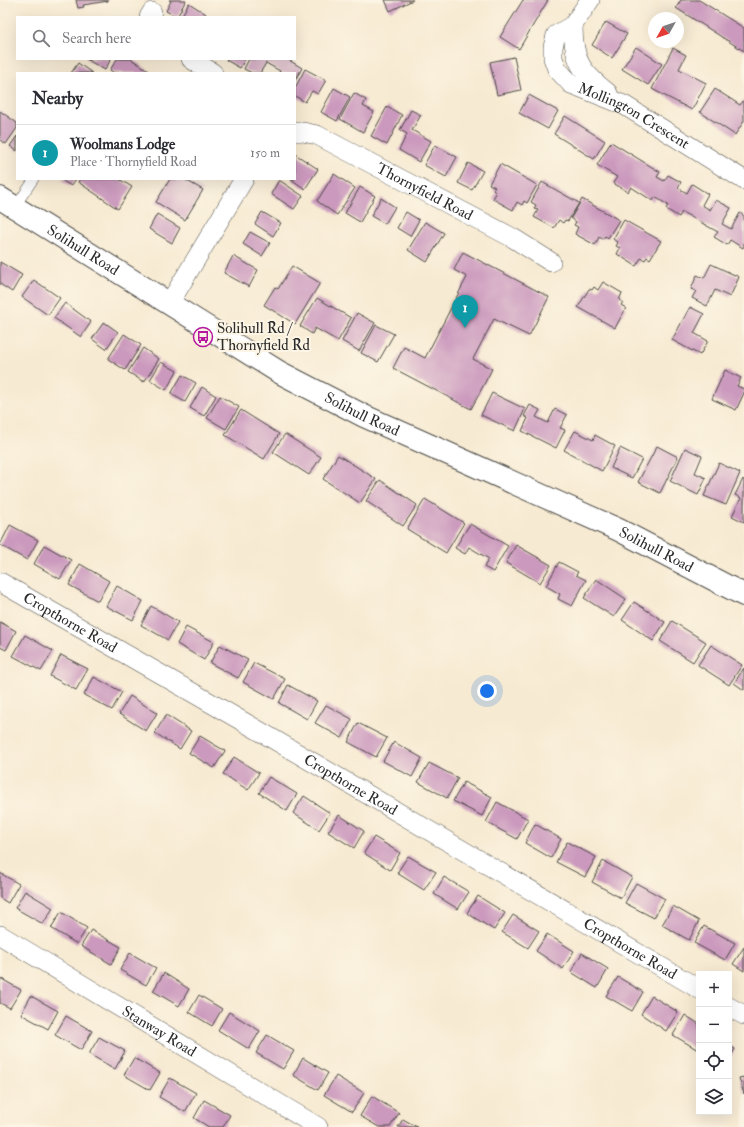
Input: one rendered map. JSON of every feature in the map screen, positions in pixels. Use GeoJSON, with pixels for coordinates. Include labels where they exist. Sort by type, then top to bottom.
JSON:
{"type":"FeatureCollection","features":[{"type":"Feature","properties":{"kind":"street","name":"Mollington Crescent"},"geometry":{"type":"LineString","coordinates":[[590,0],[573,25],[556,35],[553,47],[553,58],[557,69],[571,84],[624,105],[744,180]]}},
{"type":"Feature","properties":{"kind":"street"},"geometry":{"type":"LineString","coordinates":[[193,60],[211,72]]}},
{"type":"Feature","properties":{"kind":"street","name":"Thornyfield Road"},"geometry":{"type":"LineString","coordinates":[[296,132],[317,135],[513,238],[551,262]]}},
{"type":"Feature","properties":{"kind":"street"},"geometry":{"type":"LineString","coordinates":[[169,304],[243,180]]}},
{"type":"Feature","properties":{"kind":"street","name":"Solihull Road"},"geometry":{"type":"LineString","coordinates":[[8,203],[279,372],[350,408],[619,530],[744,595]]}},
{"type":"Feature","properties":{"kind":"street","name":"Cropthorne Road"},"geometry":{"type":"LineString","coordinates":[[0,582],[256,729],[696,987]]}},
{"type":"Feature","properties":{"kind":"street","name":"Stanway Road"},"geometry":{"type":"LineString","coordinates":[[0,935],[318,1127]]}},
{"type":"Feature","properties":{"kind":"street"},"geometry":{"type":"LineString","coordinates":[[732,1009],[744,1015]]}},
{"type":"Feature","properties":{"kind":"lane"},"geometry":{"type":"LineString","coordinates":[[8,203],[33,180]]}},
{"type":"Feature","properties":{"kind":"building"},"geometry":{"type":"Polygon","coordinates":[[[76,0],[108,1],[83,5],[84,7],[78,8],[76,0]]]}},
{"type":"Feature","properties":{"kind":"building"},"geometry":{"type":"Polygon","coordinates":[[[169,0],[186,0],[178,16],[166,11],[171,1],[169,0]]]}},
{"type":"Feature","properties":{"kind":"building"},"geometry":{"type":"Polygon","coordinates":[[[385,0],[413,0],[390,11],[385,0]]]}},
{"type":"Feature","properties":{"kind":"building"},"geometry":{"type":"Polygon","coordinates":[[[523,0],[548,0],[519,49],[500,37],[523,0]]]}},
{"type":"Feature","properties":{"kind":"building"},"geometry":{"type":"Polygon","coordinates":[[[681,0],[699,0],[744,28],[744,51],[684,12],[676,8],[681,0]]]}},
{"type":"Feature","properties":{"kind":"building"},"geometry":{"type":"Polygon","coordinates":[[[189,3],[206,14],[205,16],[182,16],[189,3]]]}},
{"type":"Feature","properties":{"kind":"building"},"geometry":{"type":"Polygon","coordinates":[[[606,22],[627,34],[612,58],[592,45],[606,22]]]}},
{"type":"Feature","properties":{"kind":"building"},"geometry":{"type":"Polygon","coordinates":[[[636,47],[662,64],[648,85],[622,69],[636,47]]]}},
{"type":"Feature","properties":{"kind":"building"},"geometry":{"type":"Polygon","coordinates":[[[673,48],[686,55],[679,69],[706,83],[692,110],[652,89],[673,48]]]}},
{"type":"Feature","properties":{"kind":"building"},"geometry":{"type":"Polygon","coordinates":[[[514,57],[521,90],[497,95],[490,62],[514,57]]]}},
{"type":"Feature","properties":{"kind":"building"},"geometry":{"type":"Polygon","coordinates":[[[88,60],[110,60],[105,70],[88,60]]]}},
{"type":"Feature","properties":{"kind":"building"},"geometry":{"type":"Polygon","coordinates":[[[116,60],[133,60],[148,70],[147,72],[113,72],[110,70],[116,60]]]}},
{"type":"Feature","properties":{"kind":"building"},"geometry":{"type":"Polygon","coordinates":[[[226,60],[244,60],[240,68],[226,60]]]}},
{"type":"Feature","properties":{"kind":"building"},"geometry":{"type":"Polygon","coordinates":[[[248,60],[289,60],[302,68],[296,79],[296,72],[280,72],[266,63],[261,72],[250,72],[244,69],[248,60]]]}},
{"type":"Feature","properties":{"kind":"building"},"geometry":{"type":"Polygon","coordinates":[[[78,63],[91,72],[72,72],[78,63]]]}},
{"type":"Feature","properties":{"kind":"building"},"geometry":{"type":"Polygon","coordinates":[[[305,69],[326,80],[318,94],[312,91],[305,102],[296,97],[296,86],[305,69]]]}},
{"type":"Feature","properties":{"kind":"building"},"geometry":{"type":"Polygon","coordinates":[[[334,88],[350,97],[337,121],[321,112],[334,88]]]}},
{"type":"Feature","properties":{"kind":"building"},"geometry":{"type":"Polygon","coordinates":[[[715,89],[740,105],[744,100],[744,121],[735,135],[700,112],[715,89]]]}},
{"type":"Feature","properties":{"kind":"building"},"geometry":{"type":"Polygon","coordinates":[[[354,93],[366,100],[363,106],[374,112],[363,132],[340,119],[354,93]]]}},
{"type":"Feature","properties":{"kind":"building"},"geometry":{"type":"Polygon","coordinates":[[[529,95],[558,111],[548,129],[519,113],[529,95]]]}},
{"type":"Feature","properties":{"kind":"building"},"geometry":{"type":"Polygon","coordinates":[[[387,107],[402,115],[387,145],[371,136],[387,107]]]}},
{"type":"Feature","properties":{"kind":"building"},"geometry":{"type":"Polygon","coordinates":[[[411,110],[421,115],[412,130],[431,141],[419,162],[399,150],[407,134],[400,130],[411,110]]]}},
{"type":"Feature","properties":{"kind":"building"},"geometry":{"type":"Polygon","coordinates":[[[0,111],[16,122],[16,129],[6,144],[0,140],[0,111]]]}},
{"type":"Feature","properties":{"kind":"building"},"geometry":{"type":"Polygon","coordinates":[[[565,116],[605,141],[594,159],[554,134],[565,116]]]}},
{"type":"Feature","properties":{"kind":"building"},"geometry":{"type":"Polygon","coordinates":[[[16,137],[16,150],[10,146],[16,137]]]}},
{"type":"Feature","properties":{"kind":"building"},"geometry":{"type":"Polygon","coordinates":[[[611,142],[660,172],[657,177],[664,181],[668,175],[681,182],[678,188],[687,193],[692,184],[708,194],[702,205],[710,210],[716,200],[731,208],[722,224],[731,229],[740,213],[744,216],[743,248],[730,240],[727,245],[714,237],[718,232],[682,212],[679,217],[666,209],[668,205],[655,197],[653,201],[631,187],[628,192],[613,183],[617,177],[597,165],[611,142]]]}},
{"type":"Feature","properties":{"kind":"building"},"geometry":{"type":"Polygon","coordinates":[[[435,145],[457,157],[446,177],[424,165],[435,145]]]}},
{"type":"Feature","properties":{"kind":"building"},"geometry":{"type":"Polygon","coordinates":[[[296,155],[318,169],[305,189],[292,180],[296,180],[296,155]]]}},
{"type":"Feature","properties":{"kind":"building"},"geometry":{"type":"Polygon","coordinates":[[[468,163],[483,171],[472,190],[458,183],[468,163]]]}},
{"type":"Feature","properties":{"kind":"building"},"geometry":{"type":"Polygon","coordinates":[[[500,164],[537,185],[527,203],[524,201],[522,205],[517,202],[513,210],[493,199],[496,193],[493,190],[495,187],[489,184],[500,164]]]}},
{"type":"Feature","properties":{"kind":"building"},"geometry":{"type":"Polygon","coordinates":[[[334,174],[355,188],[337,215],[317,201],[334,174]]]}},
{"type":"Feature","properties":{"kind":"building"},"geometry":{"type":"Polygon","coordinates":[[[62,180],[75,180],[71,186],[62,180]]]}},
{"type":"Feature","properties":{"kind":"building"},"geometry":{"type":"Polygon","coordinates":[[[79,180],[121,180],[132,187],[118,209],[78,182],[79,180]]]}},
{"type":"Feature","properties":{"kind":"building"},"geometry":{"type":"Polygon","coordinates":[[[169,180],[186,180],[203,190],[185,220],[156,202],[169,180]]]}},
{"type":"Feature","properties":{"kind":"building"},"geometry":{"type":"Polygon","coordinates":[[[279,180],[303,196],[294,209],[271,194],[279,180]]]}},
{"type":"Feature","properties":{"kind":"building"},"geometry":{"type":"Polygon","coordinates":[[[542,182],[579,203],[568,221],[565,220],[563,223],[559,220],[554,228],[534,217],[538,210],[534,209],[536,205],[531,202],[542,182]]]}},
{"type":"Feature","properties":{"kind":"building"},"geometry":{"type":"Polygon","coordinates":[[[360,187],[375,196],[360,222],[345,213],[360,187]]]}},
{"type":"Feature","properties":{"kind":"building"},"geometry":{"type":"Polygon","coordinates":[[[381,198],[395,207],[385,224],[371,216],[381,198]]]}},
{"type":"Feature","properties":{"kind":"building"},"geometry":{"type":"Polygon","coordinates":[[[582,199],[619,220],[608,238],[605,236],[603,239],[599,237],[595,245],[575,234],[578,227],[574,225],[576,222],[571,218],[582,199]]]}},
{"type":"Feature","properties":{"kind":"building"},"geometry":{"type":"Polygon","coordinates":[[[262,212],[281,223],[273,236],[255,224],[262,212]]]}},
{"type":"Feature","properties":{"kind":"building"},"geometry":{"type":"Polygon","coordinates":[[[406,212],[419,220],[410,236],[397,228],[406,212]]]}},
{"type":"Feature","properties":{"kind":"building"},"geometry":{"type":"Polygon","coordinates":[[[157,214],[180,228],[172,243],[149,229],[157,214]]]}},
{"type":"Feature","properties":{"kind":"building"},"geometry":{"type":"Polygon","coordinates":[[[624,220],[661,241],[650,259],[647,257],[645,260],[641,258],[636,266],[617,254],[620,248],[616,246],[618,243],[613,239],[624,220]]]}},
{"type":"Feature","properties":{"kind":"building"},"geometry":{"type":"Polygon","coordinates":[[[425,222],[444,233],[427,262],[408,250],[425,222]]]}},
{"type":"Feature","properties":{"kind":"building"},"geometry":{"type":"Polygon","coordinates":[[[250,232],[270,243],[262,256],[243,244],[250,232]]]}},
{"type":"Feature","properties":{"kind":"building"},"geometry":{"type":"Polygon","coordinates":[[[463,252],[549,297],[529,336],[494,319],[473,359],[492,369],[471,409],[393,368],[404,347],[425,358],[467,277],[454,270],[463,252]]]}},
{"type":"Feature","properties":{"kind":"building"},"geometry":{"type":"Polygon","coordinates":[[[233,256],[258,270],[249,287],[224,273],[233,256]]]}},
{"type":"Feature","properties":{"kind":"building"},"geometry":{"type":"Polygon","coordinates":[[[0,262],[22,275],[12,292],[0,284],[0,262]]]}},
{"type":"Feature","properties":{"kind":"building"},"geometry":{"type":"Polygon","coordinates":[[[711,264],[739,277],[730,297],[715,290],[707,306],[692,298],[696,291],[691,289],[697,275],[704,278],[711,264]]]}},
{"type":"Feature","properties":{"kind":"building"},"geometry":{"type":"Polygon","coordinates":[[[292,266],[320,283],[295,324],[264,305],[275,287],[278,289],[292,266]]]}},
{"type":"Feature","properties":{"kind":"building"},"geometry":{"type":"Polygon","coordinates":[[[34,280],[60,298],[48,315],[22,297],[34,280]]]}},
{"type":"Feature","properties":{"kind":"building"},"geometry":{"type":"Polygon","coordinates":[[[603,282],[622,293],[619,300],[623,302],[621,305],[626,308],[615,328],[578,307],[589,289],[592,290],[594,287],[598,290],[603,282]]]}},
{"type":"Feature","properties":{"kind":"building"},"geometry":{"type":"Polygon","coordinates":[[[317,298],[351,318],[338,341],[315,328],[312,334],[300,326],[317,298]]]}},
{"type":"Feature","properties":{"kind":"building"},"geometry":{"type":"Polygon","coordinates":[[[65,303],[91,322],[81,337],[54,318],[65,303]]]}},
{"type":"Feature","properties":{"kind":"building"},"geometry":{"type":"Polygon","coordinates":[[[690,307],[704,314],[694,333],[708,341],[700,355],[672,340],[690,307]]]}},
{"type":"Feature","properties":{"kind":"building"},"geometry":{"type":"Polygon","coordinates":[[[357,313],[375,323],[359,351],[342,341],[357,313]]]}},
{"type":"Feature","properties":{"kind":"building"},"geometry":{"type":"Polygon","coordinates":[[[104,322],[118,332],[106,349],[92,339],[104,322]]]}},
{"type":"Feature","properties":{"kind":"building"},"geometry":{"type":"Polygon","coordinates":[[[376,325],[394,334],[378,362],[361,353],[376,325]]]}},
{"type":"Feature","properties":{"kind":"building"},"geometry":{"type":"Polygon","coordinates":[[[124,334],[141,345],[125,370],[108,359],[124,334]]]}},
{"type":"Feature","properties":{"kind":"building"},"geometry":{"type":"Polygon","coordinates":[[[143,348],[159,359],[144,382],[128,372],[143,348]]]}},
{"type":"Feature","properties":{"kind":"building"},"geometry":{"type":"Polygon","coordinates":[[[161,362],[177,371],[166,390],[150,380],[161,362]]]}},
{"type":"Feature","properties":{"kind":"building"},"geometry":{"type":"Polygon","coordinates":[[[725,370],[741,378],[737,386],[744,389],[744,393],[736,410],[712,399],[725,370]]]}},
{"type":"Feature","properties":{"kind":"building"},"geometry":{"type":"Polygon","coordinates":[[[182,375],[196,383],[185,402],[171,394],[182,375]]]}},
{"type":"Feature","properties":{"kind":"building"},"geometry":{"type":"Polygon","coordinates":[[[202,387],[216,396],[204,416],[190,408],[202,387]]]}},
{"type":"Feature","properties":{"kind":"building"},"geometry":{"type":"Polygon","coordinates":[[[492,393],[525,409],[515,431],[481,415],[492,393]]]}},
{"type":"Feature","properties":{"kind":"building"},"geometry":{"type":"Polygon","coordinates":[[[220,396],[239,407],[226,429],[207,418],[220,396]]]}},
{"type":"Feature","properties":{"kind":"building"},"geometry":{"type":"Polygon","coordinates":[[[530,405],[540,410],[536,417],[548,423],[555,409],[567,415],[560,428],[565,430],[556,448],[522,431],[528,418],[524,416],[530,405]]]}},
{"type":"Feature","properties":{"kind":"building"},"geometry":{"type":"Polygon","coordinates":[[[241,410],[279,434],[264,459],[225,435],[241,410]]]}},
{"type":"Feature","properties":{"kind":"building"},"geometry":{"type":"Polygon","coordinates":[[[575,431],[593,440],[595,435],[615,446],[602,471],[564,450],[575,431]]]}},
{"type":"Feature","properties":{"kind":"building"},"geometry":{"type":"Polygon","coordinates":[[[285,434],[321,457],[309,475],[273,452],[285,434]]]}},
{"type":"Feature","properties":{"kind":"building"},"geometry":{"type":"Polygon","coordinates":[[[657,446],[678,457],[660,493],[638,482],[657,446]]]}},
{"type":"Feature","properties":{"kind":"building"},"geometry":{"type":"Polygon","coordinates":[[[620,448],[642,459],[632,478],[611,468],[620,448]]]}},
{"type":"Feature","properties":{"kind":"building"},"geometry":{"type":"Polygon","coordinates":[[[685,448],[702,456],[695,473],[706,478],[698,495],[670,481],[685,448]]]}},
{"type":"Feature","properties":{"kind":"building"},"geometry":{"type":"Polygon","coordinates":[[[338,455],[376,479],[360,503],[323,479],[338,455]]]}},
{"type":"Feature","properties":{"kind":"building"},"geometry":{"type":"Polygon","coordinates":[[[719,463],[740,473],[726,505],[704,496],[719,463]]]}},
{"type":"Feature","properties":{"kind":"building"},"geometry":{"type":"Polygon","coordinates":[[[743,479],[744,522],[732,516],[741,498],[735,495],[743,479]]]}},
{"type":"Feature","properties":{"kind":"building"},"geometry":{"type":"Polygon","coordinates":[[[380,480],[417,505],[403,526],[366,501],[380,480]]]}},
{"type":"Feature","properties":{"kind":"building"},"geometry":{"type":"Polygon","coordinates":[[[425,499],[464,523],[446,553],[407,529],[425,499]]]}},
{"type":"Feature","properties":{"kind":"building"},"geometry":{"type":"Polygon","coordinates":[[[470,524],[508,546],[493,572],[484,567],[489,559],[469,547],[465,554],[455,548],[470,524]]]}},
{"type":"Feature","properties":{"kind":"building"},"geometry":{"type":"Polygon","coordinates":[[[10,525],[38,540],[27,560],[0,545],[10,525]]]}},
{"type":"Feature","properties":{"kind":"building"},"geometry":{"type":"Polygon","coordinates":[[[44,545],[71,560],[60,579],[34,564],[44,545]]]}},
{"type":"Feature","properties":{"kind":"building"},"geometry":{"type":"Polygon","coordinates":[[[516,545],[551,565],[540,583],[506,563],[516,545]]]}},
{"type":"Feature","properties":{"kind":"building"},"geometry":{"type":"Polygon","coordinates":[[[559,562],[578,572],[576,575],[586,580],[572,606],[558,599],[560,594],[546,586],[559,562]]]}},
{"type":"Feature","properties":{"kind":"building"},"geometry":{"type":"Polygon","coordinates":[[[80,564],[109,581],[98,601],[69,585],[80,564]]]}},
{"type":"Feature","properties":{"kind":"building"},"geometry":{"type":"Polygon","coordinates":[[[596,579],[626,599],[614,617],[584,598],[596,579]]]}},
{"type":"Feature","properties":{"kind":"building"},"geometry":{"type":"Polygon","coordinates":[[[117,586],[143,601],[133,620],[106,606],[117,586]]]}},
{"type":"Feature","properties":{"kind":"building"},"geometry":{"type":"Polygon","coordinates":[[[634,602],[665,622],[653,641],[622,620],[634,602]]]}},
{"type":"Feature","properties":{"kind":"building"},"geometry":{"type":"Polygon","coordinates":[[[151,606],[178,622],[168,640],[141,625],[151,606]]]}},
{"type":"Feature","properties":{"kind":"building"},"geometry":{"type":"Polygon","coordinates":[[[672,621],[706,642],[693,662],[660,641],[672,621]]]}},
{"type":"Feature","properties":{"kind":"building"},"geometry":{"type":"Polygon","coordinates":[[[0,622],[16,631],[6,650],[0,647],[0,622]]]}},
{"type":"Feature","properties":{"kind":"building"},"geometry":{"type":"Polygon","coordinates":[[[186,627],[214,642],[204,660],[177,644],[186,627]]]}},
{"type":"Feature","properties":{"kind":"building"},"geometry":{"type":"Polygon","coordinates":[[[25,635],[53,651],[41,671],[13,656],[25,635]]]}},
{"type":"Feature","properties":{"kind":"building"},"geometry":{"type":"Polygon","coordinates":[[[220,645],[248,660],[238,678],[210,663],[220,645]]]}},
{"type":"Feature","properties":{"kind":"building"},"geometry":{"type":"Polygon","coordinates":[[[711,645],[742,665],[729,685],[698,665],[711,645]]]}},
{"type":"Feature","properties":{"kind":"building"},"geometry":{"type":"Polygon","coordinates":[[[61,655],[88,669],[76,690],[50,676],[61,655]]]}},
{"type":"Feature","properties":{"kind":"building"},"geometry":{"type":"Polygon","coordinates":[[[254,663],[285,679],[274,699],[243,682],[254,663]]]}},
{"type":"Feature","properties":{"kind":"building"},"geometry":{"type":"Polygon","coordinates":[[[744,668],[744,690],[734,683],[744,668]]]}},
{"type":"Feature","properties":{"kind":"building"},"geometry":{"type":"Polygon","coordinates":[[[94,677],[122,692],[112,710],[84,695],[94,677]]]}},
{"type":"Feature","properties":{"kind":"building"},"geometry":{"type":"Polygon","coordinates":[[[288,685],[317,701],[307,719],[279,703],[288,685]]]}},
{"type":"Feature","properties":{"kind":"building"},"geometry":{"type":"Polygon","coordinates":[[[130,696],[157,713],[146,731],[119,714],[130,696]]]}},
{"type":"Feature","properties":{"kind":"building"},"geometry":{"type":"Polygon","coordinates":[[[326,705],[352,719],[342,738],[315,723],[326,705]]]}},
{"type":"Feature","properties":{"kind":"building"},"geometry":{"type":"Polygon","coordinates":[[[166,715],[191,731],[180,749],[155,733],[166,715]]]}},
{"type":"Feature","properties":{"kind":"building"},"geometry":{"type":"Polygon","coordinates":[[[358,723],[387,738],[376,757],[348,742],[358,723]]]}},
{"type":"Feature","properties":{"kind":"building"},"geometry":{"type":"Polygon","coordinates":[[[200,736],[225,751],[214,768],[189,753],[200,736]]]}},
{"type":"Feature","properties":{"kind":"building"},"geometry":{"type":"Polygon","coordinates":[[[394,742],[422,758],[412,777],[383,761],[394,742]]]}},
{"type":"Feature","properties":{"kind":"building"},"geometry":{"type":"Polygon","coordinates":[[[234,757],[259,773],[248,790],[223,774],[234,757]]]}},
{"type":"Feature","properties":{"kind":"building"},"geometry":{"type":"Polygon","coordinates":[[[429,763],[458,778],[447,798],[418,782],[429,763]]]}},
{"type":"Feature","properties":{"kind":"building"},"geometry":{"type":"Polygon","coordinates":[[[269,777],[297,794],[287,811],[259,793],[269,777]]]}},
{"type":"Feature","properties":{"kind":"building"},"geometry":{"type":"Polygon","coordinates":[[[464,782],[492,797],[482,816],[453,801],[464,782]]]}},
{"type":"Feature","properties":{"kind":"building"},"geometry":{"type":"Polygon","coordinates":[[[304,796],[330,813],[319,830],[293,813],[304,796]]]}},
{"type":"Feature","properties":{"kind":"building"},"geometry":{"type":"Polygon","coordinates":[[[497,802],[528,819],[517,839],[486,822],[497,802]]]}},
{"type":"Feature","properties":{"kind":"building"},"geometry":{"type":"Polygon","coordinates":[[[339,815],[364,831],[354,848],[328,832],[339,815]]]}},
{"type":"Feature","properties":{"kind":"building"},"geometry":{"type":"Polygon","coordinates":[[[535,824],[561,839],[551,858],[525,843],[535,824]]]}},
{"type":"Feature","properties":{"kind":"building"},"geometry":{"type":"Polygon","coordinates":[[[374,837],[400,853],[390,870],[364,853],[374,837]]]}},
{"type":"Feature","properties":{"kind":"building"},"geometry":{"type":"Polygon","coordinates":[[[567,842],[596,857],[585,877],[556,862],[567,842]]]}},
{"type":"Feature","properties":{"kind":"building"},"geometry":{"type":"Polygon","coordinates":[[[408,856],[436,872],[424,890],[397,873],[408,856]]]}},
{"type":"Feature","properties":{"kind":"building"},"geometry":{"type":"Polygon","coordinates":[[[603,861],[632,877],[621,898],[592,882],[603,861]]]}},
{"type":"Feature","properties":{"kind":"building"},"geometry":{"type":"Polygon","coordinates":[[[0,873],[19,884],[8,903],[0,898],[0,873]]]}},
{"type":"Feature","properties":{"kind":"building"},"geometry":{"type":"Polygon","coordinates":[[[444,877],[469,892],[458,909],[434,894],[444,877]]]}},
{"type":"Feature","properties":{"kind":"building"},"geometry":{"type":"Polygon","coordinates":[[[636,883],[665,899],[654,918],[625,903],[636,883]]]}},
{"type":"Feature","properties":{"kind":"building"},"geometry":{"type":"Polygon","coordinates":[[[25,891],[53,908],[43,924],[15,908],[25,891]]]}},
{"type":"Feature","properties":{"kind":"building"},"geometry":{"type":"Polygon","coordinates":[[[478,896],[505,913],[494,930],[467,913],[478,896]]]}},
{"type":"Feature","properties":{"kind":"building"},"geometry":{"type":"Polygon","coordinates":[[[673,906],[699,921],[689,940],[662,925],[673,906]]]}},
{"type":"Feature","properties":{"kind":"building"},"geometry":{"type":"Polygon","coordinates":[[[61,912],[87,928],[77,944],[51,928],[61,912]]]}},
{"type":"Feature","properties":{"kind":"building"},"geometry":{"type":"Polygon","coordinates":[[[513,915],[539,931],[528,948],[502,932],[513,915]]]}},
{"type":"Feature","properties":{"kind":"building"},"geometry":{"type":"Polygon","coordinates":[[[704,926],[735,943],[725,960],[694,943],[704,926]]]}},
{"type":"Feature","properties":{"kind":"building"},"geometry":{"type":"Polygon","coordinates":[[[91,930],[121,947],[111,964],[81,946],[91,930]]]}},
{"type":"Feature","properties":{"kind":"building"},"geometry":{"type":"Polygon","coordinates":[[[547,934],[574,951],[563,969],[536,951],[547,934]]]}},
{"type":"Feature","properties":{"kind":"building"},"geometry":{"type":"Polygon","coordinates":[[[744,947],[744,971],[733,964],[744,947]]]}},
{"type":"Feature","properties":{"kind":"building"},"geometry":{"type":"Polygon","coordinates":[[[130,953],[156,968],[146,985],[120,970],[130,953]]]}},
{"type":"Feature","properties":{"kind":"building"},"geometry":{"type":"Polygon","coordinates":[[[582,953],[608,969],[597,988],[571,972],[582,953]]]}},
{"type":"Feature","properties":{"kind":"building"},"geometry":{"type":"Polygon","coordinates":[[[164,973],[189,989],[179,1006],[153,991],[164,973]]]}},
{"type":"Feature","properties":{"kind":"building"},"geometry":{"type":"Polygon","coordinates":[[[618,977],[643,992],[632,1011],[606,996],[618,977]]]}},
{"type":"Feature","properties":{"kind":"building"},"geometry":{"type":"Polygon","coordinates":[[[0,978],[21,990],[10,1008],[0,1003],[0,978]]]}},
{"type":"Feature","properties":{"kind":"building"},"geometry":{"type":"Polygon","coordinates":[[[199,995],[222,1009],[212,1026],[189,1012],[199,995]]]}},
{"type":"Feature","properties":{"kind":"building"},"geometry":{"type":"Polygon","coordinates":[[[31,996],[58,1011],[48,1029],[21,1014],[31,996]]]}},
{"type":"Feature","properties":{"kind":"building"},"geometry":{"type":"Polygon","coordinates":[[[652,996],[678,1012],[666,1031],[641,1014],[652,996]]]}},
{"type":"Feature","properties":{"kind":"building"},"geometry":{"type":"Polygon","coordinates":[[[229,1012],[260,1031],[249,1049],[218,1030],[229,1012]]]}},
{"type":"Feature","properties":{"kind":"building"},"geometry":{"type":"Polygon","coordinates":[[[685,1015],[696,1022],[696,1049],[673,1035],[685,1015]]]}},
{"type":"Feature","properties":{"kind":"building"},"geometry":{"type":"Polygon","coordinates":[[[66,1016],[92,1031],[81,1050],[55,1035],[66,1016]]]}},
{"type":"Feature","properties":{"kind":"building"},"geometry":{"type":"Polygon","coordinates":[[[267,1035],[294,1051],[283,1069],[256,1053],[267,1035]]]}},
{"type":"Feature","properties":{"kind":"building"},"geometry":{"type":"Polygon","coordinates":[[[99,1037],[125,1051],[115,1069],[89,1054],[99,1037]]]}},
{"type":"Feature","properties":{"kind":"building"},"geometry":{"type":"Polygon","coordinates":[[[732,1047],[735,1049],[732,1054],[732,1047]]]}},
{"type":"Feature","properties":{"kind":"building"},"geometry":{"type":"Polygon","coordinates":[[[134,1058],[160,1073],[150,1090],[124,1075],[134,1058]]]}},
{"type":"Feature","properties":{"kind":"building"},"geometry":{"type":"Polygon","coordinates":[[[303,1058],[328,1073],[318,1090],[293,1075],[303,1058]]]}},
{"type":"Feature","properties":{"kind":"building"},"geometry":{"type":"Polygon","coordinates":[[[336,1076],[364,1093],[352,1112],[324,1095],[336,1076]]]}},
{"type":"Feature","properties":{"kind":"building"},"geometry":{"type":"Polygon","coordinates":[[[744,1077],[744,1094],[739,1078],[744,1077]]]}},
{"type":"Feature","properties":{"kind":"building"},"geometry":{"type":"Polygon","coordinates":[[[170,1078],[196,1093],[185,1112],[159,1097],[170,1078]]]}},
{"type":"Feature","properties":{"kind":"building"},"geometry":{"type":"Polygon","coordinates":[[[372,1096],[399,1113],[390,1127],[379,1127],[360,1116],[372,1096]]]}},
{"type":"Feature","properties":{"kind":"building"},"geometry":{"type":"Polygon","coordinates":[[[204,1100],[230,1115],[223,1127],[209,1127],[194,1118],[204,1100]]]}},
{"type":"Feature","properties":{"kind":"building"},"geometry":{"type":"Polygon","coordinates":[[[403,1119],[417,1127],[398,1127],[403,1119]]]}},
{"type":"Feature","properties":{"kind":"place","name":"Woolmans Lodge"},"geometry":{"type":"Point","coordinates":[465,328]}},
{"type":"Feature","properties":{"kind":"place","name":"Solihull Rd / Thornyfield Rd"},"geometry":{"type":"Point","coordinates":[203,337]}}]}
